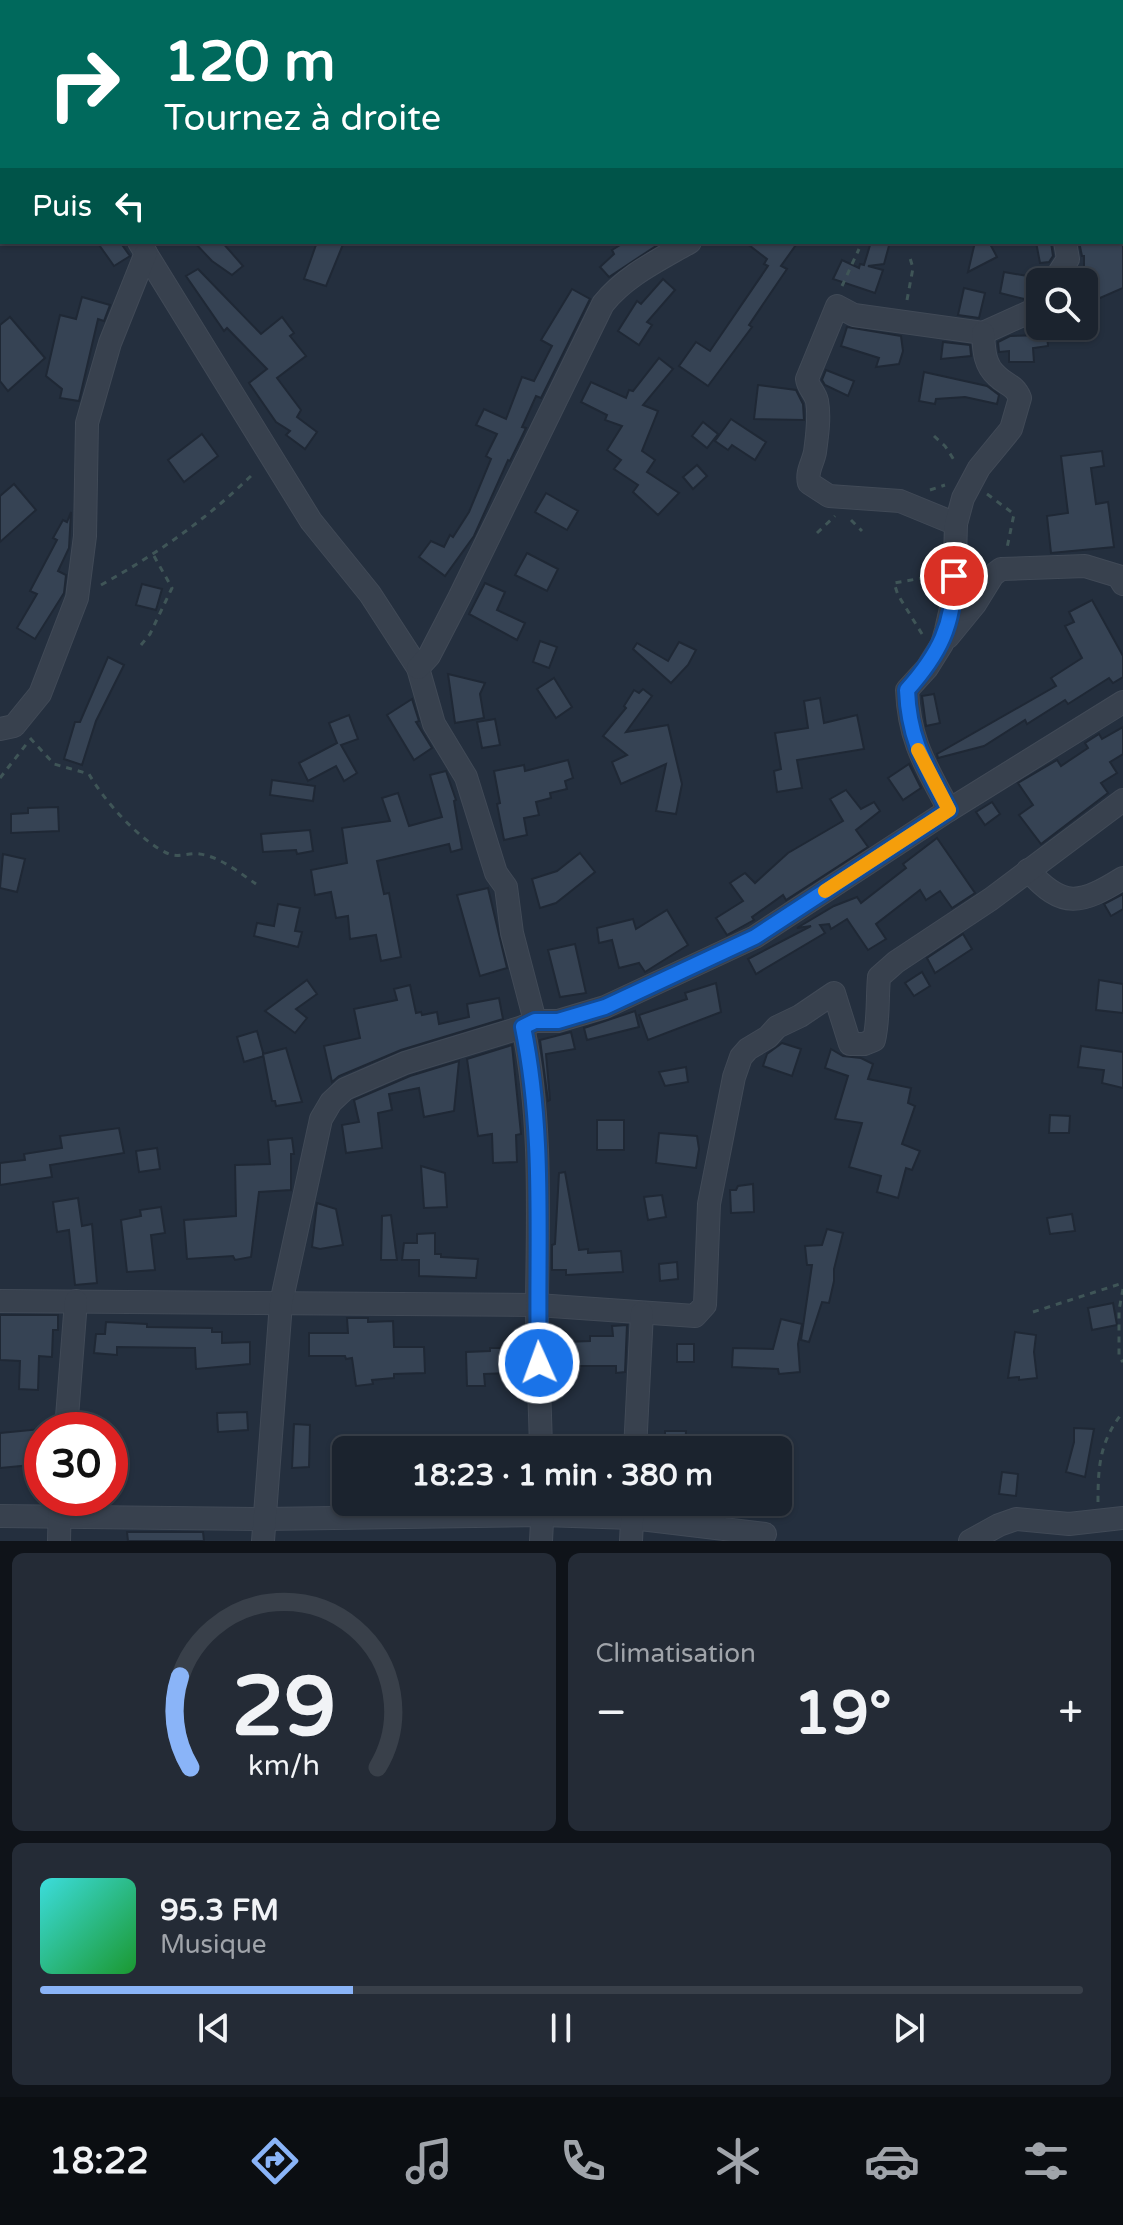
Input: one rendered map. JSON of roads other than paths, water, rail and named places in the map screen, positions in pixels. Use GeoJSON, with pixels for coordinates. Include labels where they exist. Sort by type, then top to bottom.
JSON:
{"type":"FeatureCollection","features":[{"type":"Feature","properties":{"kind":"street"},"geometry":{"type":"LineString","coordinates":[[418,668],[429,656],[459,598],[603,304],[611,293],[636,273],[687,244]]}},
{"type":"Feature","properties":{"kind":"street"},"geometry":{"type":"LineString","coordinates":[[1062,268],[1068,259],[1065,244]]}},
{"type":"Feature","properties":{"kind":"street"},"geometry":{"type":"LineString","coordinates":[[142,247],[311,521],[370,594],[418,668],[434,724],[466,777],[496,873],[506,887],[529,1024],[538,1159],[541,1436]]}},
{"type":"Feature","properties":{"kind":"street"},"geometry":{"type":"LineString","coordinates":[[15,731],[40,694],[77,598],[85,536],[87,423],[142,247]]}},
{"type":"Feature","properties":{"kind":"street"},"geometry":{"type":"LineString","coordinates":[[956,524],[900,501],[829,496],[809,483],[807,477],[814,457],[818,416],[817,402],[806,384],[807,379],[837,306],[854,315],[983,333],[1026,314]]}},
{"type":"Feature","properties":{"kind":"street"},"geometry":{"type":"LineString","coordinates":[[949,810],[917,749],[908,720],[907,690],[927,668],[933,640],[954,595],[956,524],[967,490],[979,468],[1011,429],[1020,398],[1013,385],[997,377],[986,363],[983,333]]}},
{"type":"Feature","properties":{"kind":"street"},"geometry":{"type":"LineString","coordinates":[[933,640],[975,604],[993,575],[1001,569],[1085,566],[1118,576],[1123,584]]}},
{"type":"Feature","properties":{"kind":"street"},"geometry":{"type":"LineString","coordinates":[[263,1530],[281,1303],[321,1119],[331,1102],[345,1089],[405,1063],[529,1024],[558,1021],[605,1007],[755,937],[949,810],[1123,702]]}},
{"type":"Feature","properties":{"kind":"street"},"geometry":{"type":"LineString","coordinates":[[0,1301],[537,1305],[695,1316],[705,1305],[709,1204],[734,1077],[741,1057],[777,1027],[834,993],[850,1044],[874,1040],[878,1026],[879,977],[896,962],[1085,831],[1123,800]]}},
{"type":"Feature","properties":{"kind":"street"},"geometry":{"type":"LineString","coordinates":[[1028,870],[1044,889],[1065,899],[1086,897],[1123,878]]}},
{"type":"Feature","properties":{"kind":"street"},"geometry":{"type":"LineString","coordinates":[[67,1412],[76,1301]]}},
{"type":"Feature","properties":{"kind":"street"},"geometry":{"type":"LineString","coordinates":[[636,1436],[642,1313]]}},
{"type":"Feature","properties":{"kind":"street"},"geometry":{"type":"LineString","coordinates":[[0,1516],[24,1513]]}},
{"type":"Feature","properties":{"kind":"street"},"geometry":{"type":"LineString","coordinates":[[128,1515],[263,1530],[450,1516]]}},
{"type":"Feature","properties":{"kind":"street"},"geometry":{"type":"LineString","coordinates":[[59,1541],[60,1516]]}},
{"type":"Feature","properties":{"kind":"street"},"geometry":{"type":"LineString","coordinates":[[541,1541],[543,1516]]}},
{"type":"Feature","properties":{"kind":"street"},"geometry":{"type":"LineString","coordinates":[[631,1541],[632,1516]]}},
{"type":"Feature","properties":{"kind":"street"},"geometry":{"type":"LineString","coordinates":[[665,1516],[765,1534]]}},
{"type":"Feature","properties":{"kind":"street"},"geometry":{"type":"LineString","coordinates":[[970,1541],[1016,1519],[1064,1532],[1097,1520],[1123,1518]]}}]}
